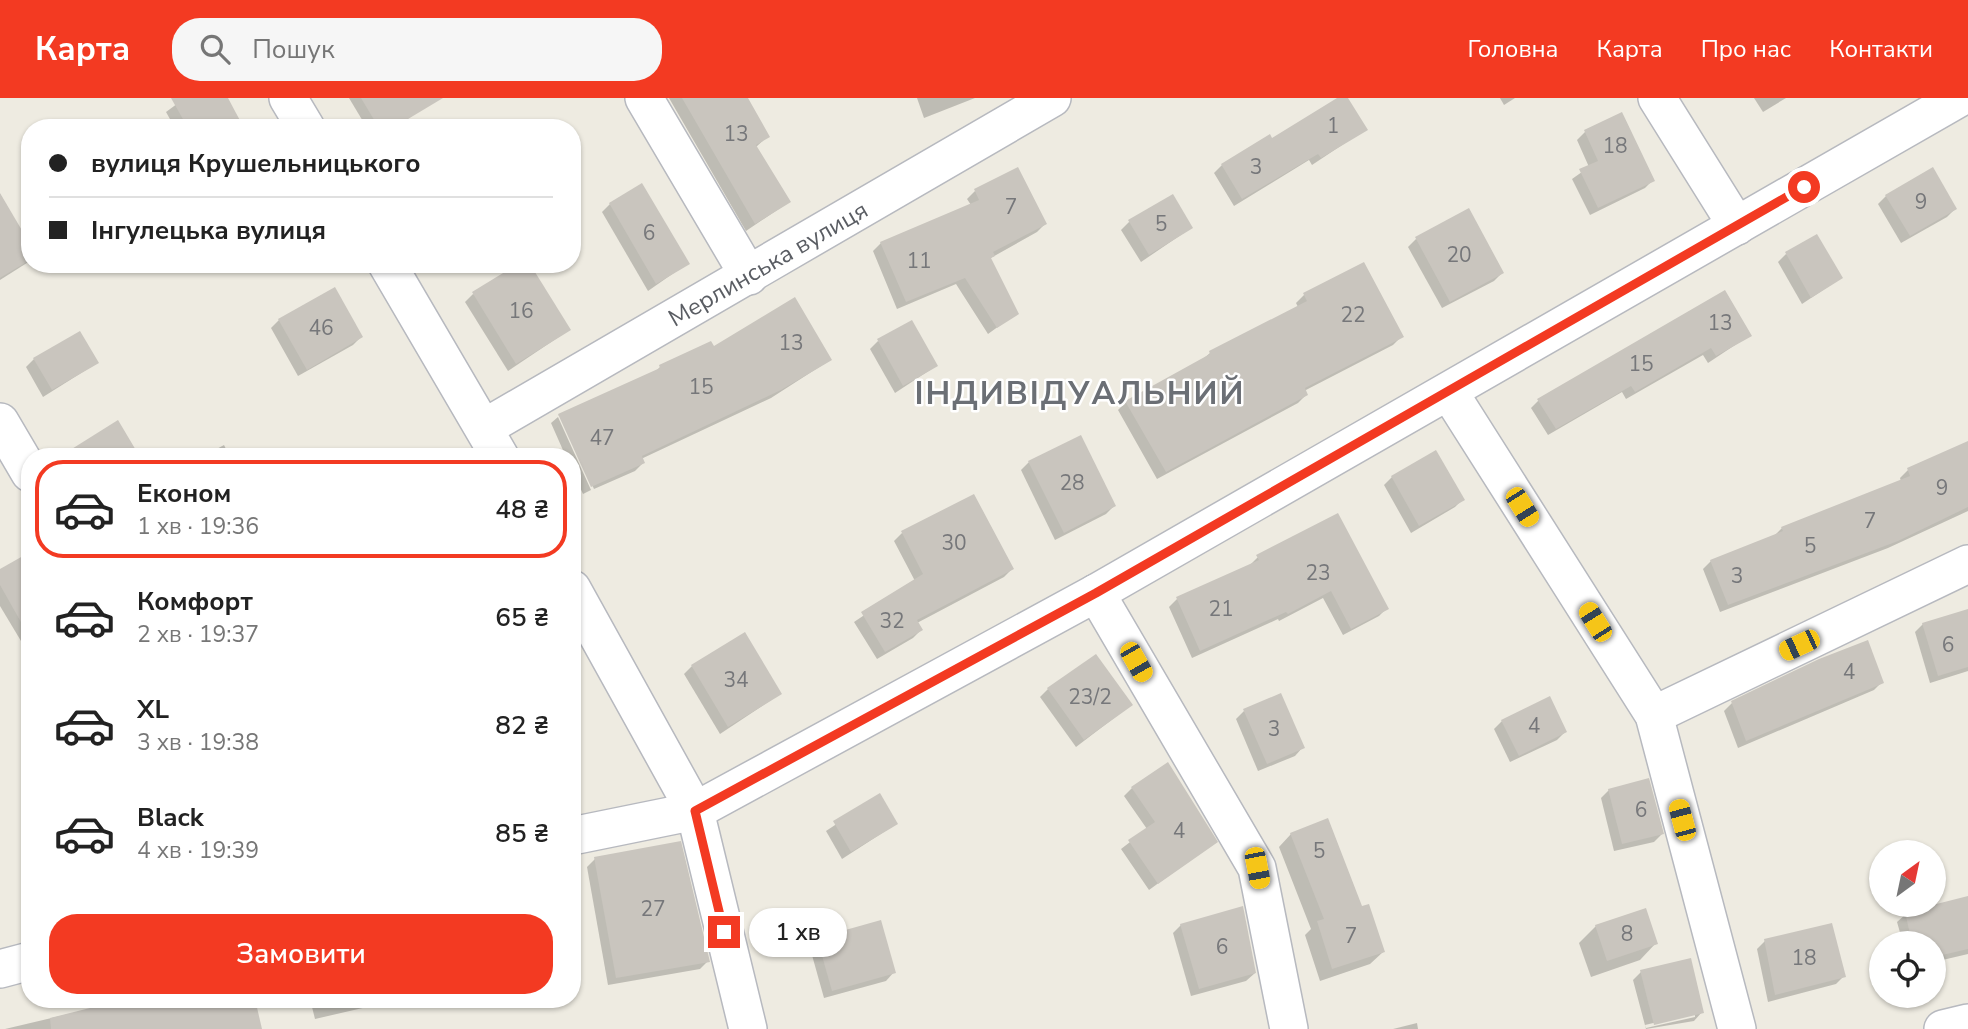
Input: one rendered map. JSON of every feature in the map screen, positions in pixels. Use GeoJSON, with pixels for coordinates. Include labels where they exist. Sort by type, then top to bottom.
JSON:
{"type":"FeatureCollection","features":[{"type":"Feature","properties":{"kind":"street"},"geometry":{"type":"LineString","coordinates":[[288,98],[301,119]]}},
{"type":"Feature","properties":{"kind":"street"},"geometry":{"type":"LineString","coordinates":[[643,98],[749,276]]}},
{"type":"Feature","properties":{"kind":"street","name":"Мерлинська вулиця"},"geometry":{"type":"LineString","coordinates":[[492,443],[749,276],[1052,98]]}},
{"type":"Feature","properties":{"kind":"street"},"geometry":{"type":"LineString","coordinates":[[1657,98],[1737,226]]}},
{"type":"Feature","properties":{"kind":"street"},"geometry":{"type":"LineString","coordinates":[[581,834],[695,811],[1096,593],[1959,98]]}},
{"type":"Feature","properties":{"kind":"street"},"geometry":{"type":"LineString","coordinates":[[392,273],[492,443]]}},
{"type":"Feature","properties":{"kind":"street"},"geometry":{"type":"LineString","coordinates":[[1449,392],[1654,715],[1737,1029]]}},
{"type":"Feature","properties":{"kind":"street"},"geometry":{"type":"LineString","coordinates":[[0,422],[21,458]]}},
{"type":"Feature","properties":{"kind":"street"},"geometry":{"type":"LineString","coordinates":[[1654,715],[1968,564]]}},
{"type":"Feature","properties":{"kind":"street"},"geometry":{"type":"LineString","coordinates":[[1096,593],[1257,868],[1289,1029]]}},
{"type":"Feature","properties":{"kind":"street"},"geometry":{"type":"LineString","coordinates":[[581,605],[695,811],[748,1029]]}},
{"type":"Feature","properties":{"kind":"street"},"geometry":{"type":"LineString","coordinates":[[0,969],[21,963]]}},
{"type":"Feature","properties":{"kind":"street"},"geometry":{"type":"LineString","coordinates":[[1943,1029],[1968,1023]]}},
{"type":"Feature","properties":{"kind":"building"},"geometry":{"type":"Polygon","coordinates":[[[171,98],[228,98],[239,119],[183,119],[171,98]]]}},
{"type":"Feature","properties":{"kind":"building"},"geometry":{"type":"Polygon","coordinates":[[[361,98],[443,98],[408,119],[374,119],[361,98]]]}},
{"type":"Feature","properties":{"kind":"building"},"geometry":{"type":"Polygon","coordinates":[[[682,98],[748,98],[770,137],[756,145],[791,202],[755,224],[682,98]]]}},
{"type":"Feature","properties":{"kind":"building"},"geometry":{"type":"Polygon","coordinates":[[[1337,98],[1348,98],[1368,130],[1321,158],[1318,154],[1242,199],[1221,164],[1270,134],[1272,138],[1337,98]]]}},
{"type":"Feature","properties":{"kind":"building"},"geometry":{"type":"Polygon","coordinates":[[[1622,112],[1655,181],[1598,208],[1579,169],[1598,161],[1584,130],[1622,112]]]}},
{"type":"Feature","properties":{"kind":"building"},"geometry":{"type":"Polygon","coordinates":[[[1018,167],[1047,224],[993,252],[995,256],[991,258],[1019,314],[997,328],[965,278],[906,302],[880,242],[979,200],[974,189],[1018,167]]]}},
{"type":"Feature","properties":{"kind":"building"},"geometry":{"type":"Polygon","coordinates":[[[1933,167],[1957,209],[1910,236],[1885,195],[1933,167]]]}},
{"type":"Feature","properties":{"kind":"building"},"geometry":{"type":"Polygon","coordinates":[[[642,183],[690,264],[656,284],[609,203],[642,183]]]}},
{"type":"Feature","properties":{"kind":"building"},"geometry":{"type":"Polygon","coordinates":[[[0,193],[21,229],[21,265],[0,278],[0,193]]]}},
{"type":"Feature","properties":{"kind":"building"},"geometry":{"type":"Polygon","coordinates":[[[1173,194],[1193,228],[1149,255],[1128,220],[1173,194]]]}},
{"type":"Feature","properties":{"kind":"building"},"geometry":{"type":"Polygon","coordinates":[[[1469,208],[1504,273],[1450,302],[1415,237],[1469,208]]]}},
{"type":"Feature","properties":{"kind":"building"},"geometry":{"type":"Polygon","coordinates":[[[1817,234],[1843,278],[1811,298],[1785,252],[1817,234]]]}},
{"type":"Feature","properties":{"kind":"building"},"geometry":{"type":"Polygon","coordinates":[[[1364,262],[1404,337],[1305,388],[1308,395],[1166,472],[1125,401],[1210,354],[1209,351],[1307,301],[1303,293],[1364,262]]]}},
{"type":"Feature","properties":{"kind":"building"},"geometry":{"type":"Polygon","coordinates":[[[503,273],[536,273],[571,330],[516,364],[472,292],[503,273]]]}},
{"type":"Feature","properties":{"kind":"building"},"geometry":{"type":"Polygon","coordinates":[[[335,287],[363,337],[307,370],[278,319],[335,287]]]}},
{"type":"Feature","properties":{"kind":"building"},"geometry":{"type":"Polygon","coordinates":[[[1725,290],[1752,336],[1716,356],[1711,348],[1635,392],[1631,386],[1556,429],[1537,399],[1725,290]]]}},
{"type":"Feature","properties":{"kind":"building"},"geometry":{"type":"Polygon","coordinates":[[[795,297],[832,360],[781,390],[642,456],[645,463],[591,487],[581,465],[581,448],[573,448],[558,414],[660,368],[659,365],[711,341],[714,346],[795,297]]]}},
{"type":"Feature","properties":{"kind":"building"},"geometry":{"type":"Polygon","coordinates":[[[912,320],[938,366],[903,386],[877,339],[912,320]]]}},
{"type":"Feature","properties":{"kind":"building"},"geometry":{"type":"Polygon","coordinates":[[[80,331],[99,363],[52,390],[33,358],[80,331]]]}},
{"type":"Feature","properties":{"kind":"building"},"geometry":{"type":"Polygon","coordinates":[[[118,420],[135,448],[73,448],[118,420]]]}},
{"type":"Feature","properties":{"kind":"building"},"geometry":{"type":"Polygon","coordinates":[[[1081,435],[1116,506],[1064,533],[1028,461],[1081,435]]]}},
{"type":"Feature","properties":{"kind":"building"},"geometry":{"type":"Polygon","coordinates":[[[1968,441],[1968,507],[1898,541],[1728,605],[1710,560],[1783,531],[1781,527],[1910,476],[1907,468],[1968,441]]]}},
{"type":"Feature","properties":{"kind":"building"},"geometry":{"type":"Polygon","coordinates":[[[1436,450],[1465,500],[1419,526],[1391,476],[1436,450]]]}},
{"type":"Feature","properties":{"kind":"building"},"geometry":{"type":"Polygon","coordinates":[[[974,494],[1014,569],[917,620],[923,630],[885,652],[861,612],[923,574],[901,531],[974,494]]]}},
{"type":"Feature","properties":{"kind":"building"},"geometry":{"type":"Polygon","coordinates":[[[1338,513],[1389,609],[1351,629],[1331,591],[1288,614],[1286,612],[1200,651],[1176,597],[1259,560],[1256,555],[1338,513]]]}},
{"type":"Feature","properties":{"kind":"building"},"geometry":{"type":"Polygon","coordinates":[[[21,557],[21,622],[0,585],[0,569],[21,557]]]}},
{"type":"Feature","properties":{"kind":"building"},"geometry":{"type":"Polygon","coordinates":[[[1968,609],[1968,667],[1938,676],[1922,623],[1968,609]]]}},
{"type":"Feature","properties":{"kind":"building"},"geometry":{"type":"Polygon","coordinates":[[[745,632],[782,694],[728,727],[691,665],[745,632]]]}},
{"type":"Feature","properties":{"kind":"building"},"geometry":{"type":"Polygon","coordinates":[[[1868,640],[1884,683],[1746,741],[1731,701],[1819,659],[1868,640]]]}},
{"type":"Feature","properties":{"kind":"building"},"geometry":{"type":"Polygon","coordinates":[[[1096,654],[1133,705],[1084,740],[1047,688],[1096,654]]]}},
{"type":"Feature","properties":{"kind":"building"},"geometry":{"type":"Polygon","coordinates":[[[1281,693],[1305,748],[1267,764],[1243,709],[1281,693]]]}},
{"type":"Feature","properties":{"kind":"building"},"geometry":{"type":"Polygon","coordinates":[[[1550,696],[1567,732],[1519,756],[1501,720],[1550,696]]]}},
{"type":"Feature","properties":{"kind":"building"},"geometry":{"type":"Polygon","coordinates":[[[1168,762],[1218,842],[1158,884],[1128,840],[1155,822],[1131,787],[1168,762]]]}},
{"type":"Feature","properties":{"kind":"building"},"geometry":{"type":"Polygon","coordinates":[[[1649,778],[1664,834],[1622,844],[1608,789],[1649,778]]]}},
{"type":"Feature","properties":{"kind":"building"},"geometry":{"type":"Polygon","coordinates":[[[880,793],[898,824],[851,852],[833,821],[880,793]]]}},
{"type":"Feature","properties":{"kind":"building"},"geometry":{"type":"Polygon","coordinates":[[[1328,818],[1362,906],[1369,904],[1385,952],[1332,969],[1317,921],[1324,919],[1290,833],[1328,818]]]}},
{"type":"Feature","properties":{"kind":"building"},"geometry":{"type":"Polygon","coordinates":[[[681,841],[710,962],[616,978],[594,857],[681,841]]]}},
{"type":"Feature","properties":{"kind":"building"},"geometry":{"type":"Polygon","coordinates":[[[1968,896],[1968,949],[1946,954],[1946,931],[1909,931],[1906,917],[1946,917],[1946,902],[1968,896]]]}},
{"type":"Feature","properties":{"kind":"building"},"geometry":{"type":"Polygon","coordinates":[[[1243,906],[1256,973],[1199,989],[1180,924],[1243,906]]]}},
{"type":"Feature","properties":{"kind":"building"},"geometry":{"type":"Polygon","coordinates":[[[1646,908],[1658,944],[1607,961],[1595,925],[1646,908]]]}},
{"type":"Feature","properties":{"kind":"building"},"geometry":{"type":"Polygon","coordinates":[[[881,920],[896,973],[832,991],[817,938],[881,920]]]}},
{"type":"Feature","properties":{"kind":"building"},"geometry":{"type":"Polygon","coordinates":[[[1832,923],[1846,977],[1775,995],[1764,939],[1832,923]]]}},
{"type":"Feature","properties":{"kind":"building"},"geometry":{"type":"Polygon","coordinates":[[[1691,958],[1704,1013],[1654,1025],[1640,970],[1691,958]]]}},
{"type":"Feature","properties":{"kind":"building"},"geometry":{"type":"Polygon","coordinates":[[[90,1008],[257,1008],[262,1029],[51,1029],[50,1018],[90,1008]]]}},
{"type":"Feature","properties":{"kind":"district","name":"ІНДИВІДУАЛЬНИЙ"},"geometry":{"type":"Point","coordinates":[1080,393]}},
{"type":"Feature","properties":{"kind":"route"},"geometry":{"type":"LineString","coordinates":[[724,932],[695,811],[1096,593],[1804,187]]}}]}
